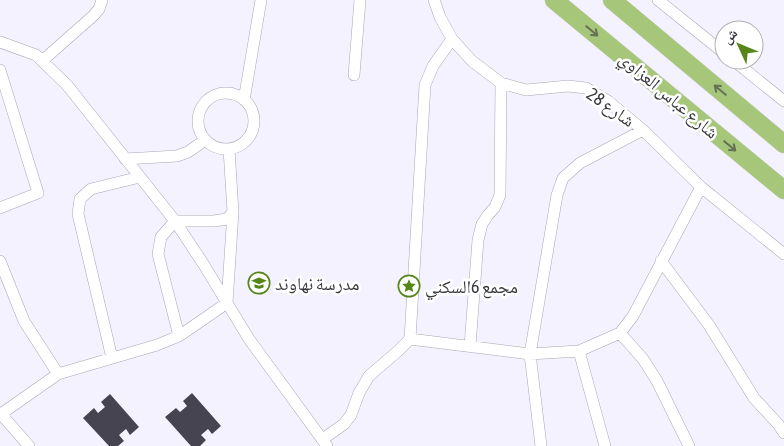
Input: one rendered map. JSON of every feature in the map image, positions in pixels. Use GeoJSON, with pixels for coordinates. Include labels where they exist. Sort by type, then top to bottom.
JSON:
{"type":"FeatureCollection","features":[{"type":"Feature","properties":{"kind":"main road","name":"شارع عباس العزاوي"},"geometry":{"type":"LineString","coordinates":[[554,0],[784,190]]}},
{"type":"Feature","properties":{"kind":"main road","name":"شارع عباس العزاوي"},"geometry":{"type":"LineString","coordinates":[[612,0],[784,143]]}},
{"type":"Feature","properties":{"kind":"street"},"geometry":{"type":"LineString","coordinates":[[42,61],[93,16],[99,9],[102,0]]}},
{"type":"Feature","properties":{"kind":"street"},"geometry":{"type":"LineString","coordinates":[[244,100],[261,0]]}},
{"type":"Feature","properties":{"kind":"street"},"geometry":{"type":"LineString","coordinates":[[354,75],[360,0]]}},
{"type":"Feature","properties":{"kind":"street","name":"شارع 28"},"geometry":{"type":"LineString","coordinates":[[434,0],[440,17],[452,39],[472,62],[501,83],[526,90],[568,86],[586,88],[608,101],[644,130],[701,187],[784,254]]}},
{"type":"Feature","properties":{"kind":"street"},"geometry":{"type":"LineString","coordinates":[[658,0],[714,45]]}},
{"type":"Feature","properties":{"kind":"street"},"geometry":{"type":"LineString","coordinates":[[0,42],[36,55],[67,85],[175,221],[249,339],[325,443],[351,415],[369,376],[410,339],[425,85],[433,66],[452,39]]}},
{"type":"Feature","properties":{"kind":"street"},"geometry":{"type":"LineString","coordinates":[[0,70],[38,193],[0,208]]}},
{"type":"Feature","properties":{"kind":"street"},"geometry":{"type":"LineString","coordinates":[[745,70],[784,102]]}},
{"type":"Feature","properties":{"kind":"street"},"geometry":{"type":"LineString","coordinates":[[470,346],[478,240],[482,224],[495,207],[500,195],[501,83]]}},
{"type":"Feature","properties":{"kind":"street"},"geometry":{"type":"LineString","coordinates":[[229,93],[244,100],[250,106],[254,115],[254,125],[247,141],[239,147],[230,150],[212,146],[204,140],[198,122],[199,112],[210,98],[219,94],[229,93]]}},
{"type":"Feature","properties":{"kind":"street"},"geometry":{"type":"LineString","coordinates":[[541,446],[530,354],[557,195],[563,178],[580,163],[644,130]]}},
{"type":"Feature","properties":{"kind":"street"},"geometry":{"type":"LineString","coordinates":[[125,159],[177,156],[188,152],[204,140]]}},
{"type":"Feature","properties":{"kind":"street"},"geometry":{"type":"LineString","coordinates":[[227,303],[233,212],[230,150]]}},
{"type":"Feature","properties":{"kind":"street"},"geometry":{"type":"LineString","coordinates":[[112,358],[78,214],[80,199],[90,189],[140,177]]}},
{"type":"Feature","properties":{"kind":"street"},"geometry":{"type":"LineString","coordinates":[[410,339],[530,354],[579,351],[620,333],[633,316],[701,187]]}},
{"type":"Feature","properties":{"kind":"street"},"geometry":{"type":"LineString","coordinates":[[179,336],[158,254],[161,237],[175,221],[227,219],[233,212]]}},
{"type":"Feature","properties":{"kind":"street"},"geometry":{"type":"LineString","coordinates":[[0,261],[24,321],[58,374]]}},
{"type":"Feature","properties":{"kind":"street"},"geometry":{"type":"LineString","coordinates":[[661,261],[709,325],[754,398],[778,424],[784,434]]}},
{"type":"Feature","properties":{"kind":"street"},"geometry":{"type":"LineString","coordinates":[[29,446],[19,441],[1,414],[58,374],[157,345],[179,336],[227,303]]}},
{"type":"Feature","properties":{"kind":"street"},"geometry":{"type":"LineString","coordinates":[[620,333],[643,358],[657,381],[688,446]]}},
{"type":"Feature","properties":{"kind":"street"},"geometry":{"type":"LineString","coordinates":[[579,351],[605,446]]}},
{"type":"Feature","properties":{"kind":"building"},"geometry":{"type":"Polygon","coordinates":[[[192,393],[221,426],[212,434],[208,429],[201,435],[206,440],[200,446],[191,446],[165,417],[176,408],[180,412],[187,406],[183,401],[192,393]]]}},
{"type":"Feature","properties":{"kind":"building"},"geometry":{"type":"Polygon","coordinates":[[[110,394],[139,427],[130,435],[126,429],[119,435],[124,441],[118,446],[109,446],[83,418],[94,408],[98,413],[105,407],[101,402],[110,394]]]}},
{"type":"Feature","properties":{"kind":"place","name":"مدرسة نهاوند"},"geometry":{"type":"Point","coordinates":[259,283]}},
{"type":"Feature","properties":{"kind":"place","name":"مجمع 6السكني"},"geometry":{"type":"Point","coordinates":[409,286]}}]}
